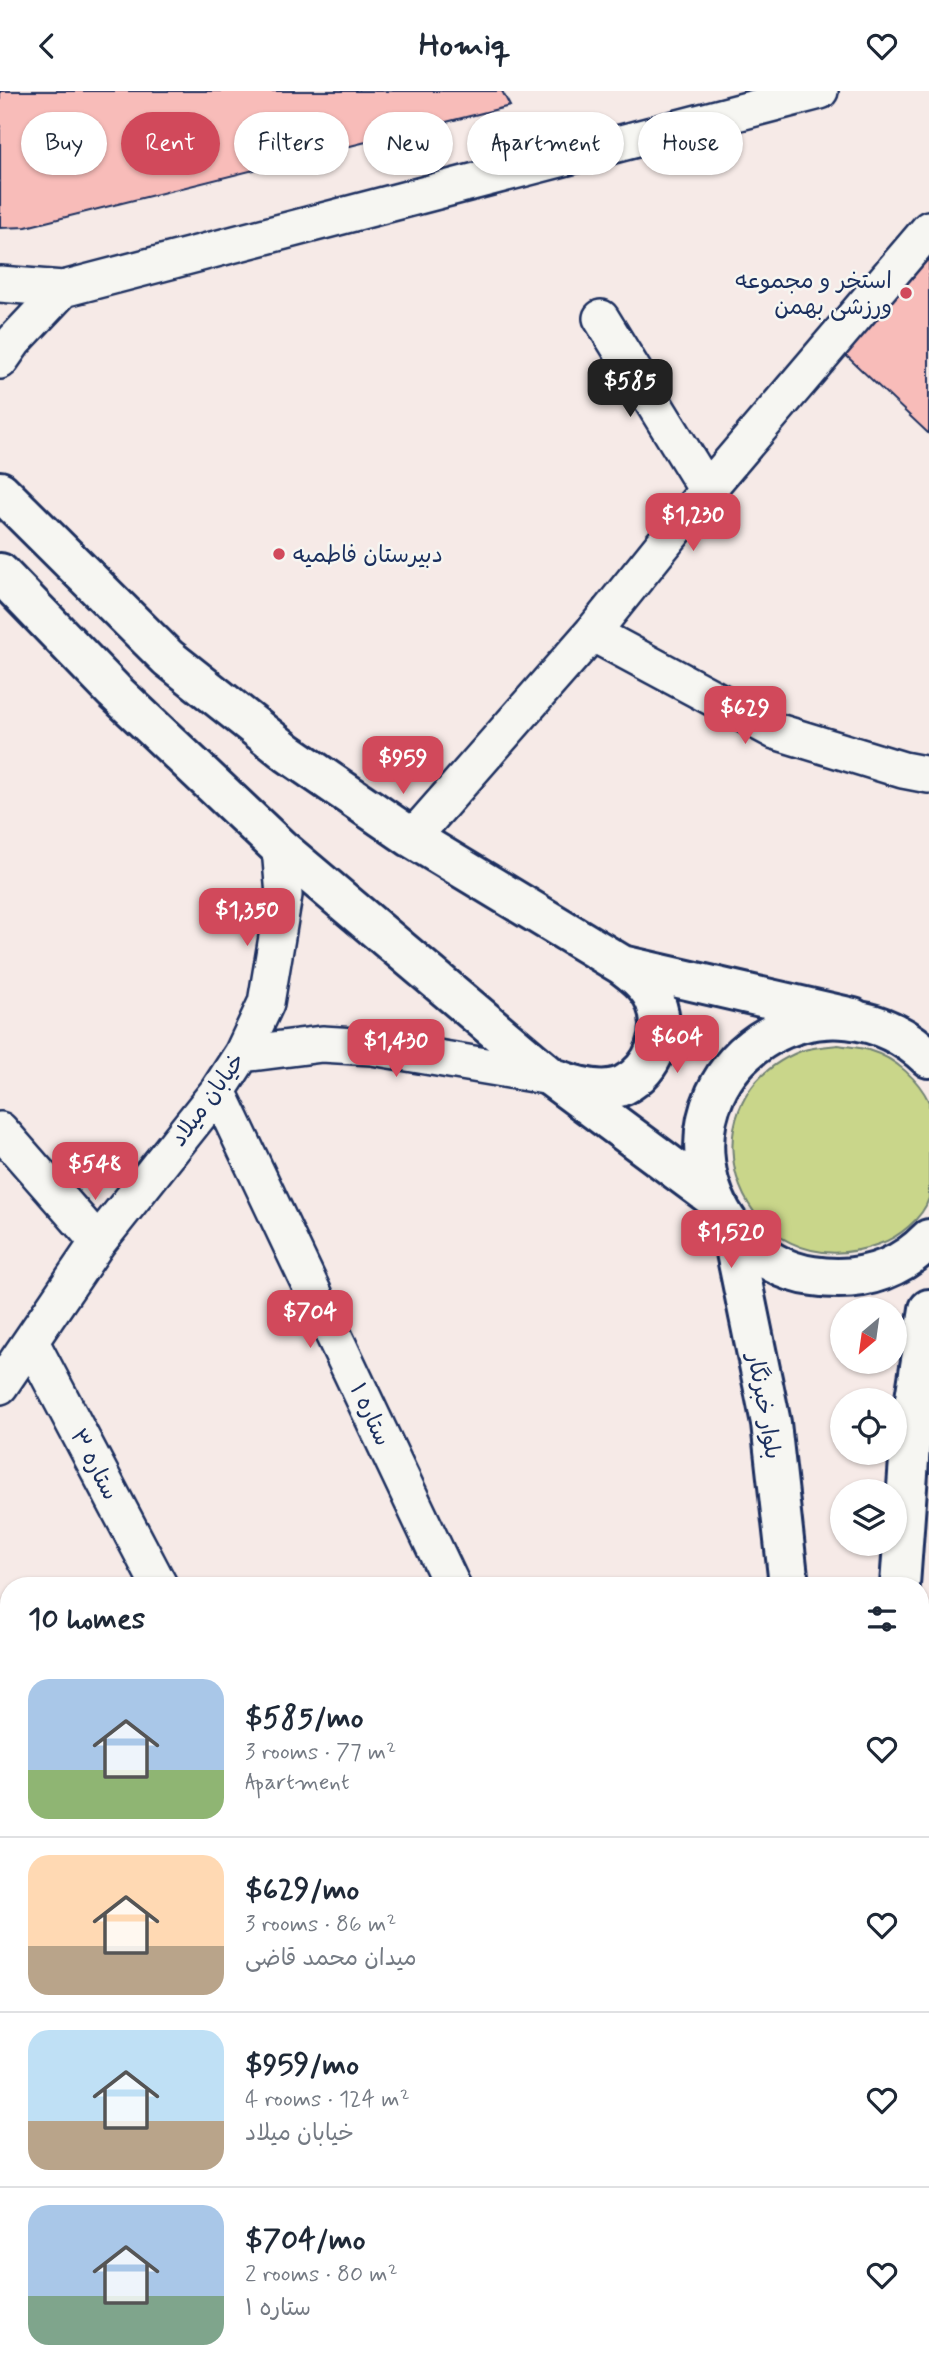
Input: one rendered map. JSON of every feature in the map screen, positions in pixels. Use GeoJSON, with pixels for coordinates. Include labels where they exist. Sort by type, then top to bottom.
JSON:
{"type":"FeatureCollection","features":[{"type":"Feature","properties":{"kind":"main road"},"geometry":{"type":"LineString","coordinates":[[4,492],[168,658],[288,753],[412,838],[622,965],[643,982],[655,998],[660,1017],[660,1040],[651,1061],[622,1086],[587,1088],[551,1077]]}},
{"type":"Feature","properties":{"kind":"main road"},"geometry":{"type":"LineString","coordinates":[[0,573],[114,691],[280,848],[551,1077],[722,1213],[760,1256],[797,1274],[837,1280],[877,1273],[914,1254],[929,1239]]}},
{"type":"Feature","properties":{"kind":"main road"},"geometry":{"type":"LineString","coordinates":[[622,965],[929,1038]]}},
{"type":"Feature","properties":{"kind":"main road","name":"بلوار خبرنگار"},"geometry":{"type":"LineString","coordinates":[[788,1577],[771,1423],[722,1213],[705,1165],[705,1130],[715,1097],[732,1067],[757,1042],[787,1026],[821,1018],[868,1022]]}},
{"type":"Feature","properties":{"kind":"main road"},"geometry":{"type":"LineString","coordinates":[[868,1022],[914,1043],[929,1058]]}},
{"type":"Feature","properties":{"kind":"main road"},"geometry":{"type":"LineString","coordinates":[[907,1483],[912,1418],[929,1310]]}},
{"type":"Feature","properties":{"kind":"main road"},"geometry":{"type":"LineString","coordinates":[[907,1483],[929,1427]]}},
{"type":"Feature","properties":{"kind":"main road"},"geometry":{"type":"LineString","coordinates":[[901,1577],[902,1556]]}},
{"type":"Feature","properties":{"kind":"street"},"geometry":{"type":"LineString","coordinates":[[0,284],[63,289],[820,91]]}},
{"type":"Feature","properties":{"kind":"street"},"geometry":{"type":"LineString","coordinates":[[412,838],[592,633],[707,490],[929,229]]}},
{"type":"Feature","properties":{"kind":"street"},"geometry":{"type":"LineString","coordinates":[[0,361],[13,341],[63,289]]}},
{"type":"Feature","properties":{"kind":"street"},"geometry":{"type":"LineString","coordinates":[[601,319],[707,490]]}},
{"type":"Feature","properties":{"kind":"street"},"geometry":{"type":"LineString","coordinates":[[592,633],[775,731],[903,770],[929,775]]}},
{"type":"Feature","properties":{"kind":"street","name":"خیابان میلاد"},"geometry":{"type":"LineString","coordinates":[[0,1386],[98,1242],[218,1091],[242,1054],[266,1003],[284,895],[280,848]]}},
{"type":"Feature","properties":{"kind":"street"},"geometry":{"type":"LineString","coordinates":[[242,1054],[322,1044],[372,1047],[551,1077]]}},
{"type":"Feature","properties":{"kind":"street","name":"ستاره ۱"},"geometry":{"type":"LineString","coordinates":[[218,1091],[448,1577]]}},
{"type":"Feature","properties":{"kind":"street"},"geometry":{"type":"LineString","coordinates":[[0,1130],[98,1242]]}},
{"type":"Feature","properties":{"kind":"street","name":"ستاره ۳"},"geometry":{"type":"LineString","coordinates":[[31,1342],[155,1577]]}},
{"type":"Feature","properties":{"kind":"green space"},"geometry":{"type":"Polygon","coordinates":[[[838,1045],[867,1050],[889,1059],[905,1071],[925,1094],[929,1102],[929,1198],[916,1220],[894,1237],[879,1244],[831,1252],[791,1243],[760,1219],[740,1186],[732,1148],[739,1110],[761,1076],[801,1051],[838,1045]]]}},
{"type":"Feature","properties":{"kind":"building"},"geometry":{"type":"Polygon","coordinates":[[[0,91],[502,91],[510,106],[486,112],[467,112],[467,117],[453,120],[453,112],[363,112],[363,143],[349,146],[349,112],[234,112],[234,175],[26,227],[0,228],[0,91]]]}},
{"type":"Feature","properties":{"kind":"building","name":"استخر و مجموعه ورزشی بهمن"},"geometry":{"type":"Polygon","coordinates":[[[929,239],[929,434],[837,347],[929,239]]]}},
{"type":"Feature","properties":{"kind":"place","name":"استخر و مجموعه ورزشی بهمن"},"geometry":{"type":"Point","coordinates":[906,293]}},
{"type":"Feature","properties":{"kind":"place","name":"دبیرستان فاطمیه"},"geometry":{"type":"Point","coordinates":[279,554]}}]}
